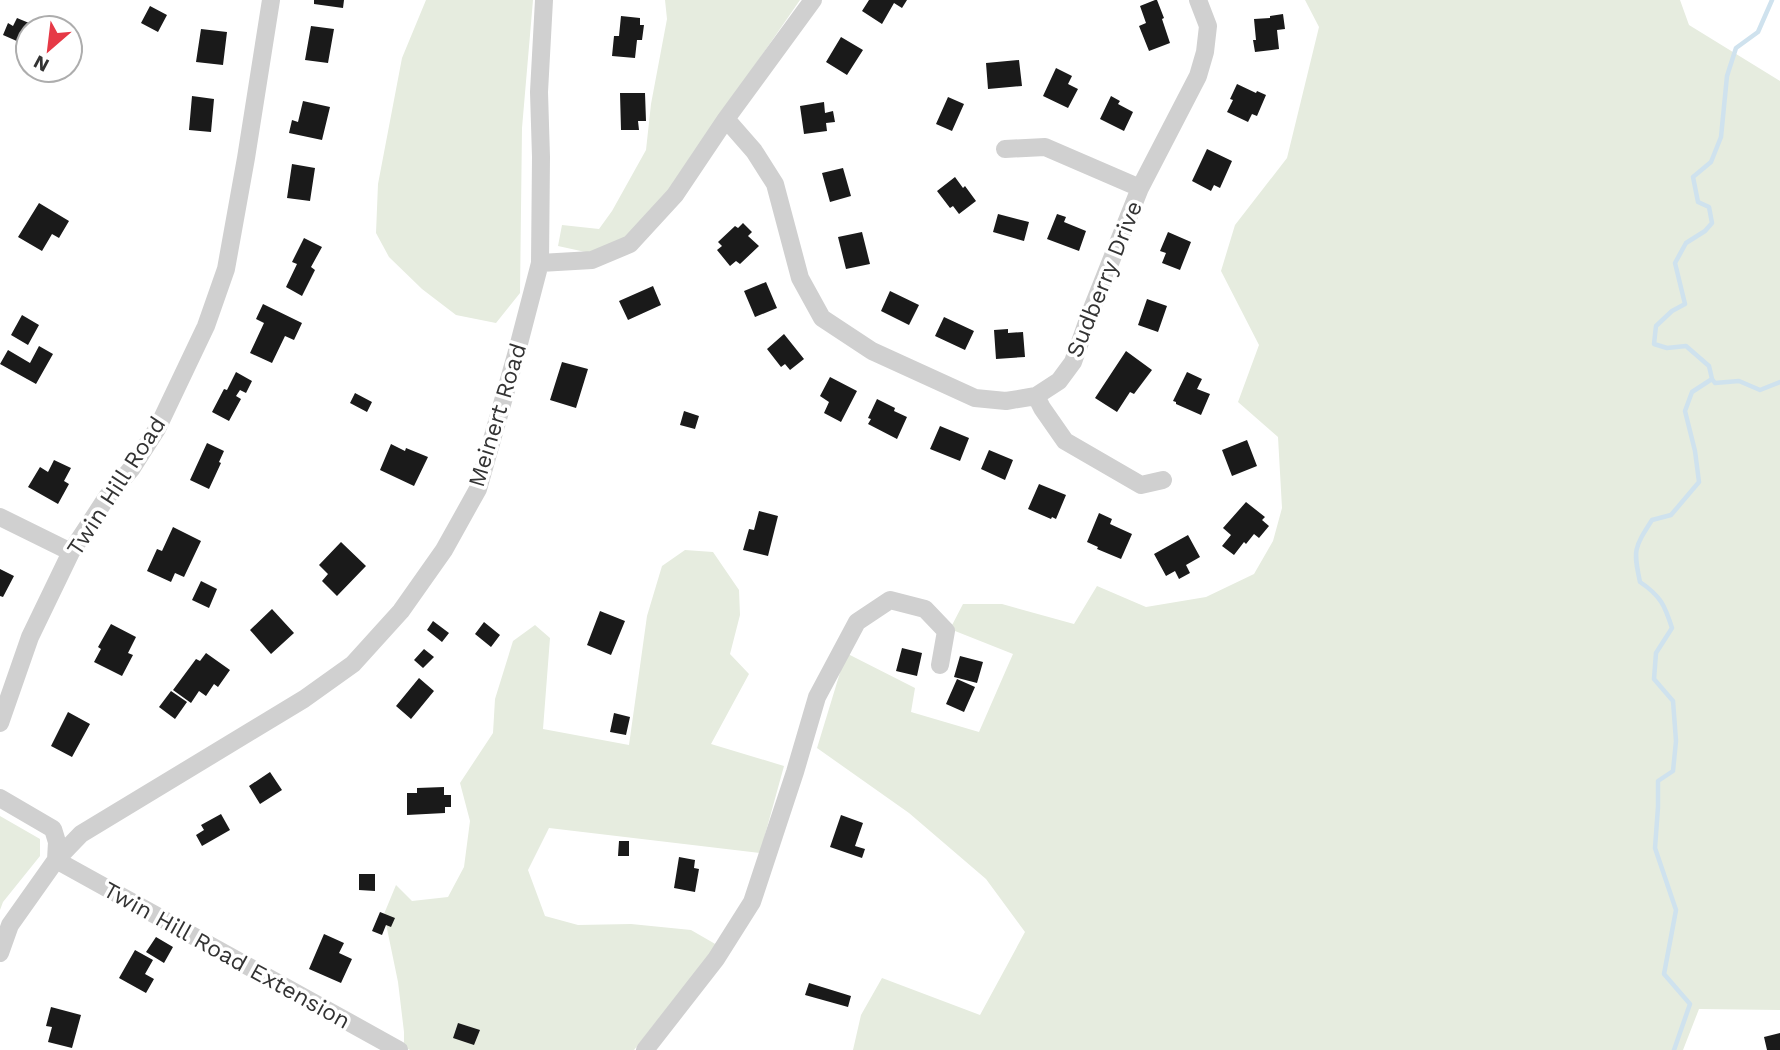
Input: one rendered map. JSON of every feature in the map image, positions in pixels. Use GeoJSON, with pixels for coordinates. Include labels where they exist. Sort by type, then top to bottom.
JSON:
{"type":"FeatureCollection","features":[{"type":"Feature","properties":{"kind":"street","name":"Twin Hill Road"},"geometry":{"type":"LineString","coordinates":[[0,723],[30,636],[71,552],[157,429],[206,326],[226,269],[271,0]]}},
{"type":"Feature","properties":{"kind":"street","name":"Meinert Road"},"geometry":{"type":"LineString","coordinates":[[0,953],[10,925],[56,860],[82,834],[304,699],[353,664],[401,611],[444,550],[478,489],[540,263],[539,92],[544,0]]}},
{"type":"Feature","properties":{"kind":"street"},"geometry":{"type":"LineString","coordinates":[[540,263],[592,260],[630,244],[674,195],[813,0]]}},
{"type":"Feature","properties":{"kind":"street","name":"Sudberry Drive"},"geometry":{"type":"LineString","coordinates":[[726,119],[754,151],[775,184],[800,278],[822,318],[872,351],[975,398],[1006,401],[1036,396],[1059,381],[1073,362],[1140,188],[1198,76],[1205,52],[1208,26],[1198,0]]}},
{"type":"Feature","properties":{"kind":"street"},"geometry":{"type":"LineString","coordinates":[[1005,149],[1045,148],[1140,188]]}},
{"type":"Feature","properties":{"kind":"street"},"geometry":{"type":"LineString","coordinates":[[1036,396],[1065,441],[1141,485],[1163,480]]}},
{"type":"Feature","properties":{"kind":"street"},"geometry":{"type":"LineString","coordinates":[[0,517],[71,552]]}},
{"type":"Feature","properties":{"kind":"street"},"geometry":{"type":"LineString","coordinates":[[645,1050],[716,959],[752,902],[817,697],[857,622],[890,600],[925,609],[946,631],[940,665]]}},
{"type":"Feature","properties":{"kind":"street"},"geometry":{"type":"LineString","coordinates":[[0,798],[53,829],[57,842],[56,860]]}},
{"type":"Feature","properties":{"kind":"street","name":"Twin Hill Road Extension"},"geometry":{"type":"LineString","coordinates":[[56,860],[399,1050]]}},
{"type":"Feature","properties":{"kind":"shaded area"},"geometry":{"type":"Polygon","coordinates":[[[426,0],[533,0],[522,128],[520,293],[496,323],[456,315],[422,289],[389,257],[376,233],[378,184],[402,58],[426,0]]]}},
{"type":"Feature","properties":{"kind":"shaded area"},"geometry":{"type":"Polygon","coordinates":[[[665,0],[800,0],[666,194],[622,241],[590,253],[558,246],[562,225],[599,229],[646,150],[651,104],[667,19],[665,0]]]}},
{"type":"Feature","properties":{"kind":"shaded area"},"geometry":{"type":"Polygon","coordinates":[[[1305,0],[1680,0],[1689,25],[1780,81],[1780,1010],[1699,1009],[1683,1050],[853,1050],[861,1015],[882,978],[980,1015],[1025,932],[986,879],[909,813],[817,748],[846,653],[915,688],[911,712],[979,732],[1013,654],[950,629],[963,604],[1002,604],[1074,624],[1097,586],[1146,607],[1206,597],[1254,574],[1273,541],[1282,508],[1278,437],[1238,402],[1259,345],[1221,271],[1235,225],[1287,158],[1319,27],[1305,0]]]}},
{"type":"Feature","properties":{"kind":"shaded area"},"geometry":{"type":"Polygon","coordinates":[[[685,550],[713,552],[739,590],[740,615],[730,654],[749,674],[711,744],[784,766],[760,853],[549,828],[528,870],[545,916],[578,925],[631,924],[691,930],[717,945],[634,1050],[410,1050],[404,1047],[398,982],[384,914],[396,885],[412,901],[448,897],[464,867],[470,821],[460,783],[493,733],[495,699],[513,641],[535,625],[550,638],[543,729],[629,745],[647,616],[662,566],[685,550]]]}},
{"type":"Feature","properties":{"kind":"shaded area"},"geometry":{"type":"Polygon","coordinates":[[[0,816],[40,839],[40,856],[3,902],[0,910],[0,816]]]}},
{"type":"Feature","properties":{"kind":"building"},"geometry":{"type":"Polygon","coordinates":[[[314,0],[344,0],[343,8],[314,4],[314,0]]]}},
{"type":"Feature","properties":{"kind":"building"},"geometry":{"type":"Polygon","coordinates":[[[869,0],[907,0],[902,8],[894,3],[882,24],[862,11],[869,0]]]}},
{"type":"Feature","properties":{"kind":"building"},"geometry":{"type":"Polygon","coordinates":[[[1155,0],[1164,18],[1162,19],[1170,43],[1149,51],[1139,26],[1146,23],[1140,6],[1155,0]]]}},
{"type":"Feature","properties":{"kind":"building"},"geometry":{"type":"Polygon","coordinates":[[[150,6],[167,15],[158,32],[141,23],[150,6]]]}},
{"type":"Feature","properties":{"kind":"building"},"geometry":{"type":"Polygon","coordinates":[[[1283,14],[1285,29],[1277,30],[1279,49],[1255,52],[1254,19],[1283,14]]]}},
{"type":"Feature","properties":{"kind":"building"},"geometry":{"type":"Polygon","coordinates":[[[621,16],[640,18],[640,25],[644,25],[642,40],[637,40],[635,58],[612,56],[614,36],[619,36],[621,16]]]}},
{"type":"Feature","properties":{"kind":"building"},"geometry":{"type":"Polygon","coordinates":[[[8,23],[13,26],[14,24],[14,40],[3,35],[8,23]]]}},
{"type":"Feature","properties":{"kind":"building"},"geometry":{"type":"Polygon","coordinates":[[[311,26],[334,29],[328,63],[305,60],[311,26]]]}},
{"type":"Feature","properties":{"kind":"building"},"geometry":{"type":"Polygon","coordinates":[[[201,29],[227,32],[223,65],[196,62],[201,29]]]}},
{"type":"Feature","properties":{"kind":"building"},"geometry":{"type":"Polygon","coordinates":[[[841,37],[863,50],[847,75],[826,62],[841,37]]]}},
{"type":"Feature","properties":{"kind":"building"},"geometry":{"type":"Polygon","coordinates":[[[1019,60],[1022,86],[988,89],[986,63],[1019,60]]]}},
{"type":"Feature","properties":{"kind":"building"},"geometry":{"type":"Polygon","coordinates":[[[1056,68],[1072,76],[1068,84],[1078,89],[1068,108],[1043,96],[1056,68]]]}},
{"type":"Feature","properties":{"kind":"building"},"geometry":{"type":"Polygon","coordinates":[[[1237,84],[1266,95],[1257,116],[1252,114],[1248,122],[1227,112],[1237,84]]]}},
{"type":"Feature","properties":{"kind":"building"},"geometry":{"type":"Polygon","coordinates":[[[620,93],[645,93],[646,121],[638,121],[639,130],[621,130],[620,93]]]}},
{"type":"Feature","properties":{"kind":"building"},"geometry":{"type":"Polygon","coordinates":[[[192,96],[214,99],[211,132],[189,130],[192,96]]]}},
{"type":"Feature","properties":{"kind":"building"},"geometry":{"type":"Polygon","coordinates":[[[1111,96],[1120,101],[1118,104],[1133,112],[1124,131],[1100,119],[1111,96]]]}},
{"type":"Feature","properties":{"kind":"building"},"geometry":{"type":"Polygon","coordinates":[[[948,97],[964,104],[952,131],[936,124],[948,97]]]}},
{"type":"Feature","properties":{"kind":"building"},"geometry":{"type":"Polygon","coordinates":[[[303,101],[330,107],[322,140],[289,133],[292,120],[298,122],[303,101]]]}},
{"type":"Feature","properties":{"kind":"building"},"geometry":{"type":"Polygon","coordinates":[[[824,102],[825,113],[833,111],[835,122],[826,123],[827,131],[804,134],[800,106],[824,102]]]}},
{"type":"Feature","properties":{"kind":"building"},"geometry":{"type":"Polygon","coordinates":[[[1207,149],[1232,161],[1220,188],[1214,185],[1211,191],[1192,181],[1207,149]]]}},
{"type":"Feature","properties":{"kind":"building"},"geometry":{"type":"Polygon","coordinates":[[[292,164],[315,168],[310,201],[287,198],[292,164]]]}},
{"type":"Feature","properties":{"kind":"building"},"geometry":{"type":"Polygon","coordinates":[[[843,168],[851,196],[830,202],[822,173],[843,168]]]}},
{"type":"Feature","properties":{"kind":"building"},"geometry":{"type":"Polygon","coordinates":[[[955,177],[976,201],[959,214],[953,206],[950,208],[937,191],[955,177]]]}},
{"type":"Feature","properties":{"kind":"building"},"geometry":{"type":"Polygon","coordinates":[[[39,203],[69,221],[59,238],[52,234],[42,251],[18,237],[39,203]]]}},
{"type":"Feature","properties":{"kind":"building"},"geometry":{"type":"Polygon","coordinates":[[[998,214],[1029,222],[1024,241],[993,232],[998,214]]]}},
{"type":"Feature","properties":{"kind":"building"},"geometry":{"type":"Polygon","coordinates":[[[1057,214],[1066,217],[1064,222],[1086,231],[1079,251],[1047,239],[1057,214]]]}},
{"type":"Feature","properties":{"kind":"building"},"geometry":{"type":"Polygon","coordinates":[[[743,223],[752,232],[748,236],[759,246],[740,264],[736,261],[730,266],[717,250],[722,246],[718,242],[735,226],[738,228],[743,223]]]}},
{"type":"Feature","properties":{"kind":"building"},"geometry":{"type":"Polygon","coordinates":[[[862,232],[870,264],[846,269],[838,237],[862,232]]]}},
{"type":"Feature","properties":{"kind":"building"},"geometry":{"type":"Polygon","coordinates":[[[1168,232],[1191,242],[1180,270],[1162,263],[1166,253],[1160,251],[1168,232]]]}},
{"type":"Feature","properties":{"kind":"building"},"geometry":{"type":"Polygon","coordinates":[[[304,238],[322,247],[311,267],[315,270],[302,296],[286,287],[297,264],[292,262],[304,238]]]}},
{"type":"Feature","properties":{"kind":"building"},"geometry":{"type":"Polygon","coordinates":[[[766,282],[777,308],[755,317],[744,291],[766,282]]]}},
{"type":"Feature","properties":{"kind":"building"},"geometry":{"type":"Polygon","coordinates":[[[653,286],[661,305],[628,320],[619,301],[653,286]]]}},
{"type":"Feature","properties":{"kind":"building"},"geometry":{"type":"Polygon","coordinates":[[[890,291],[919,305],[909,325],[881,311],[890,291]]]}},
{"type":"Feature","properties":{"kind":"building"},"geometry":{"type":"Polygon","coordinates":[[[1147,299],[1167,306],[1158,332],[1138,325],[1147,299]]]}},
{"type":"Feature","properties":{"kind":"building"},"geometry":{"type":"Polygon","coordinates":[[[263,304],[302,323],[294,340],[285,336],[272,363],[250,353],[264,323],[256,319],[263,304]]]}},
{"type":"Feature","properties":{"kind":"building"},"geometry":{"type":"Polygon","coordinates":[[[22,315],[39,325],[28,345],[11,335],[22,315]]]}},
{"type":"Feature","properties":{"kind":"building"},"geometry":{"type":"Polygon","coordinates":[[[944,317],[974,331],[965,350],[935,336],[944,317]]]}},
{"type":"Feature","properties":{"kind":"building"},"geometry":{"type":"Polygon","coordinates":[[[1008,329],[1008,333],[1023,332],[1025,357],[996,359],[994,330],[1008,329]]]}},
{"type":"Feature","properties":{"kind":"building"},"geometry":{"type":"Polygon","coordinates":[[[784,334],[804,359],[790,370],[785,364],[781,367],[767,349],[784,334]]]}},
{"type":"Feature","properties":{"kind":"building"},"geometry":{"type":"Polygon","coordinates":[[[39,346],[53,354],[36,384],[0,364],[8,350],[30,363],[39,346]]]}},
{"type":"Feature","properties":{"kind":"building"},"geometry":{"type":"Polygon","coordinates":[[[1126,351],[1152,370],[1134,394],[1130,392],[1117,412],[1095,398],[1126,351]]]}},
{"type":"Feature","properties":{"kind":"building"},"geometry":{"type":"Polygon","coordinates":[[[562,362],[588,369],[576,408],[550,400],[562,362]]]}},
{"type":"Feature","properties":{"kind":"building"},"geometry":{"type":"Polygon","coordinates":[[[236,372],[252,381],[246,393],[240,390],[236,396],[241,399],[229,421],[212,412],[236,372]]]}},
{"type":"Feature","properties":{"kind":"building"},"geometry":{"type":"Polygon","coordinates":[[[1187,372],[1202,379],[1197,389],[1210,394],[1201,415],[1173,401],[1187,372]]]}},
{"type":"Feature","properties":{"kind":"building"},"geometry":{"type":"Polygon","coordinates":[[[830,377],[857,391],[841,422],[824,413],[829,402],[820,396],[830,377]]]}},
{"type":"Feature","properties":{"kind":"building"},"geometry":{"type":"Polygon","coordinates":[[[355,393],[372,402],[367,412],[350,403],[355,393]]]}},
{"type":"Feature","properties":{"kind":"building"},"geometry":{"type":"Polygon","coordinates":[[[877,399],[907,417],[897,439],[868,424],[877,399]]]}},
{"type":"Feature","properties":{"kind":"building"},"geometry":{"type":"Polygon","coordinates":[[[684,411],[699,416],[695,429],[680,425],[684,411]]]}},
{"type":"Feature","properties":{"kind":"building"},"geometry":{"type":"Polygon","coordinates":[[[940,426],[969,438],[960,461],[930,449],[940,426]]]}},
{"type":"Feature","properties":{"kind":"building"},"geometry":{"type":"Polygon","coordinates":[[[1247,440],[1257,466],[1232,476],[1222,450],[1247,440]]]}},
{"type":"Feature","properties":{"kind":"building"},"geometry":{"type":"Polygon","coordinates":[[[207,443],[224,451],[209,489],[190,480],[207,443]]]}},
{"type":"Feature","properties":{"kind":"building"},"geometry":{"type":"Polygon","coordinates":[[[391,444],[428,457],[414,486],[380,470],[391,444]]]}},
{"type":"Feature","properties":{"kind":"building"},"geometry":{"type":"Polygon","coordinates":[[[989,450],[1013,460],[1005,480],[981,469],[989,450]]]}},
{"type":"Feature","properties":{"kind":"building"},"geometry":{"type":"Polygon","coordinates":[[[54,460],[71,468],[64,481],[69,484],[58,504],[28,487],[40,467],[48,472],[54,460]]]}},
{"type":"Feature","properties":{"kind":"building"},"geometry":{"type":"Polygon","coordinates":[[[1039,484],[1066,495],[1056,519],[1028,509],[1039,484]]]}},
{"type":"Feature","properties":{"kind":"building"},"geometry":{"type":"Polygon","coordinates":[[[1246,502],[1265,517],[1262,520],[1269,526],[1259,538],[1254,534],[1246,544],[1244,542],[1234,555],[1222,546],[1231,535],[1223,528],[1246,502]]]}},
{"type":"Feature","properties":{"kind":"building"},"geometry":{"type":"Polygon","coordinates":[[[759,511],[778,516],[768,556],[743,550],[749,529],[754,530],[759,511]]]}},
{"type":"Feature","properties":{"kind":"building"},"geometry":{"type":"Polygon","coordinates":[[[1099,513],[1112,519],[1110,524],[1132,534],[1121,559],[1087,542],[1099,513]]]}},
{"type":"Feature","properties":{"kind":"building"},"geometry":{"type":"Polygon","coordinates":[[[173,527],[201,541],[184,577],[175,573],[171,582],[147,571],[157,549],[162,551],[173,527]]]}},
{"type":"Feature","properties":{"kind":"building"},"geometry":{"type":"Polygon","coordinates":[[[1188,535],[1200,557],[1186,565],[1190,573],[1179,579],[1175,571],[1166,576],[1154,554],[1188,535]]]}},
{"type":"Feature","properties":{"kind":"building"},"geometry":{"type":"Polygon","coordinates":[[[341,542],[366,566],[337,596],[322,581],[328,574],[319,565],[341,542]]]}},
{"type":"Feature","properties":{"kind":"building"},"geometry":{"type":"Polygon","coordinates":[[[0,569],[14,576],[3,597],[0,596],[0,569]]]}},
{"type":"Feature","properties":{"kind":"building"},"geometry":{"type":"Polygon","coordinates":[[[201,581],[217,589],[209,608],[192,600],[201,581]]]}},
{"type":"Feature","properties":{"kind":"building"},"geometry":{"type":"Polygon","coordinates":[[[272,609],[294,633],[271,654],[250,630],[272,609]]]}},
{"type":"Feature","properties":{"kind":"building"},"geometry":{"type":"Polygon","coordinates":[[[600,611],[625,621],[611,655],[587,645],[600,611]]]}},
{"type":"Feature","properties":{"kind":"building"},"geometry":{"type":"Polygon","coordinates":[[[433,621],[449,633],[442,642],[427,630],[433,621]]]}},
{"type":"Feature","properties":{"kind":"building"},"geometry":{"type":"Polygon","coordinates":[[[484,622],[500,635],[491,647],[475,634],[484,622]]]}},
{"type":"Feature","properties":{"kind":"building"},"geometry":{"type":"Polygon","coordinates":[[[111,624],[136,637],[128,653],[133,655],[122,676],[94,662],[101,649],[98,647],[111,624]]]}},
{"type":"Feature","properties":{"kind":"building"},"geometry":{"type":"Polygon","coordinates":[[[902,648],[922,653],[917,676],[896,671],[902,648]]]}},
{"type":"Feature","properties":{"kind":"building"},"geometry":{"type":"Polygon","coordinates":[[[424,649],[434,657],[423,668],[414,660],[424,649]]]}},
{"type":"Feature","properties":{"kind":"building"},"geometry":{"type":"Polygon","coordinates":[[[206,653],[230,670],[218,687],[214,684],[206,696],[199,691],[191,703],[173,690],[196,659],[200,661],[206,653]]]}},
{"type":"Feature","properties":{"kind":"building"},"geometry":{"type":"Polygon","coordinates":[[[960,656],[983,662],[977,683],[954,677],[960,656]]]}},
{"type":"Feature","properties":{"kind":"building"},"geometry":{"type":"Polygon","coordinates":[[[419,678],[434,691],[411,719],[396,706],[419,678]]]}},
{"type":"Feature","properties":{"kind":"building"},"geometry":{"type":"Polygon","coordinates":[[[957,679],[975,687],[964,712],[946,704],[957,679]]]}},
{"type":"Feature","properties":{"kind":"building"},"geometry":{"type":"Polygon","coordinates":[[[171,691],[187,702],[175,719],[159,707],[171,691]]]}},
{"type":"Feature","properties":{"kind":"building"},"geometry":{"type":"Polygon","coordinates":[[[68,712],[90,724],[72,757],[51,746],[68,712]]]}},
{"type":"Feature","properties":{"kind":"building"},"geometry":{"type":"Polygon","coordinates":[[[614,713],[630,717],[626,735],[610,732],[614,713]]]}},
{"type":"Feature","properties":{"kind":"building"},"geometry":{"type":"Polygon","coordinates":[[[270,772],[282,790],[260,804],[249,786],[270,772]]]}},
{"type":"Feature","properties":{"kind":"building"},"geometry":{"type":"Polygon","coordinates":[[[444,787],[444,795],[451,795],[451,807],[445,807],[445,813],[407,815],[407,793],[417,793],[417,788],[444,787]]]}},
{"type":"Feature","properties":{"kind":"building"},"geometry":{"type":"Polygon","coordinates":[[[221,814],[230,830],[202,846],[196,835],[204,830],[201,825],[221,814]]]}},
{"type":"Feature","properties":{"kind":"building"},"geometry":{"type":"Polygon","coordinates":[[[841,815],[863,823],[855,846],[865,849],[862,858],[830,847],[841,815]]]}},
{"type":"Feature","properties":{"kind":"building"},"geometry":{"type":"Polygon","coordinates":[[[619,841],[629,841],[629,856],[618,856],[619,841]]]}},
{"type":"Feature","properties":{"kind":"building"},"geometry":{"type":"Polygon","coordinates":[[[679,857],[695,860],[694,868],[699,869],[695,892],[674,888],[679,857]]]}},
{"type":"Feature","properties":{"kind":"building"},"geometry":{"type":"Polygon","coordinates":[[[359,874],[375,874],[375,891],[359,890],[359,874]]]}},
{"type":"Feature","properties":{"kind":"building"},"geometry":{"type":"Polygon","coordinates":[[[380,912],[395,918],[391,927],[386,925],[382,935],[372,931],[380,912]]]}},
{"type":"Feature","properties":{"kind":"building"},"geometry":{"type":"Polygon","coordinates":[[[324,934],[344,943],[339,953],[352,959],[341,983],[309,969],[324,934]]]}},
{"type":"Feature","properties":{"kind":"building"},"geometry":{"type":"Polygon","coordinates":[[[156,937],[173,947],[164,963],[146,952],[156,937]]]}},
{"type":"Feature","properties":{"kind":"building"},"geometry":{"type":"Polygon","coordinates":[[[135,950],[153,960],[145,974],[154,979],[146,993],[119,978],[135,950]]]}},
{"type":"Feature","properties":{"kind":"building"},"geometry":{"type":"Polygon","coordinates":[[[809,983],[851,996],[848,1007],[805,995],[809,983]]]}},
{"type":"Feature","properties":{"kind":"building"},"geometry":{"type":"Polygon","coordinates":[[[51,1007],[81,1015],[72,1048],[48,1042],[52,1027],[46,1026],[51,1007]]]}},
{"type":"Feature","properties":{"kind":"building"},"geometry":{"type":"Polygon","coordinates":[[[458,1023],[480,1030],[474,1045],[453,1038],[458,1023]]]}},
{"type":"Feature","properties":{"kind":"building"},"geometry":{"type":"Polygon","coordinates":[[[1780,1033],[1780,1050],[1767,1050],[1764,1037],[1780,1033]]]}},
{"type":"Feature","properties":{"kind":"waterway"},"geometry":{"type":"LineString","coordinates":[[1674,1050],[1690,1004],[1664,974],[1676,910],[1655,848],[1658,781],[1673,771],[1676,741],[1673,701],[1654,679],[1656,653],[1672,628],[1661,602],[1640,582],[1636,556],[1638,543],[1652,520],[1671,515],[1699,482],[1685,411],[1692,392],[1712,379],[1709,366],[1686,346],[1667,348],[1654,344],[1656,326],[1672,311],[1685,304],[1675,263],[1686,243],[1712,223],[1709,207],[1698,202],[1693,177],[1711,162],[1721,137],[1727,76],[1736,48],[1758,32],[1772,0]]}},
{"type":"Feature","properties":{"kind":"waterway"},"geometry":{"type":"LineString","coordinates":[[1712,379],[1715,383],[1739,381],[1760,390],[1780,382]]}}]}
